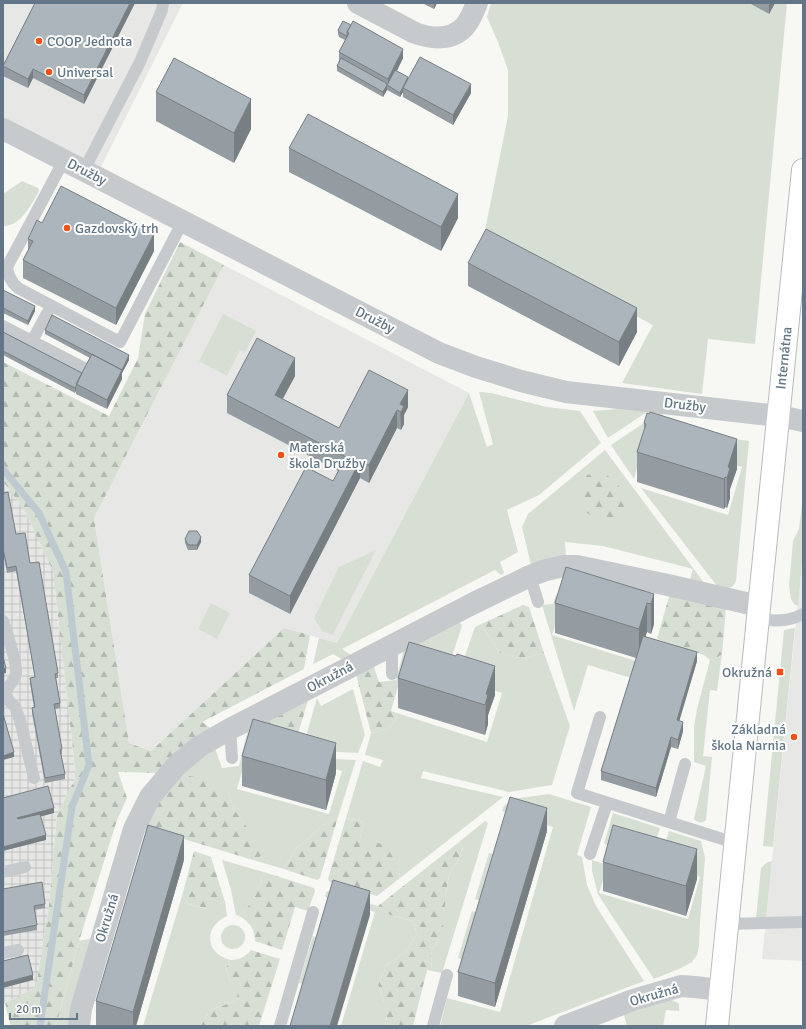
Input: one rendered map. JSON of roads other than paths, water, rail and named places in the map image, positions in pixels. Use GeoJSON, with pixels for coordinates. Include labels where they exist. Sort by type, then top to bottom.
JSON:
{"type":"FeatureCollection","features":[{"type":"Feature","properties":{"kind":"street"},"geometry":{"type":"LineString","coordinates":[[358,3],[415,33],[439,38],[452,34],[465,26],[477,3]]}},
{"type":"Feature","properties":{"kind":"street","name":"Družby"},"geometry":{"type":"LineString","coordinates":[[3,129],[439,353],[476,368],[521,382],[566,392],[779,416],[803,421]]}},
{"type":"Feature","properties":{"kind":"street","name":"Internátna"},"geometry":{"type":"LineString","coordinates":[[779,416],[797,301],[803,170]]}},
{"type":"Feature","properties":{"kind":"street"},"geometry":{"type":"LineString","coordinates":[[716,1026],[779,416]]}},
{"type":"Feature","properties":{"kind":"street","name":"Okružná"},"geometry":{"type":"LineString","coordinates":[[78,1026],[84,996],[134,829],[140,815],[150,797],[176,766],[200,746],[392,645],[530,576],[564,566],[577,566],[668,585],[759,613]]}},
{"type":"Feature","properties":{"kind":"street","name":"Okružná"},"geometry":{"type":"LineString","coordinates":[[565,1026],[633,1000],[681,986],[695,986],[720,990]]}},
{"type":"Feature","properties":{"kind":"lane"},"geometry":{"type":"LineString","coordinates":[[84,170],[140,62],[162,10],[163,3]]}},
{"type":"Feature","properties":{"kind":"lane"},"geometry":{"type":"LineString","coordinates":[[64,160],[7,266],[9,278],[18,288],[120,342],[183,221]]}},
{"type":"Feature","properties":{"kind":"lane"},"geometry":{"type":"LineString","coordinates":[[32,341],[51,306]]}},
{"type":"Feature","properties":{"kind":"lane"},"geometry":{"type":"LineString","coordinates":[[3,326],[86,369]]}},
{"type":"Feature","properties":{"kind":"lane"},"geometry":{"type":"LineString","coordinates":[[530,576],[538,602]]}},
{"type":"Feature","properties":{"kind":"lane"},"geometry":{"type":"LineString","coordinates":[[759,613],[780,621],[796,618],[803,614]]}},
{"type":"Feature","properties":{"kind":"lane"},"geometry":{"type":"LineString","coordinates":[[3,621],[15,663],[16,674],[11,684],[3,694],[15,707],[20,720],[34,778]]}},
{"type":"Feature","properties":{"kind":"lane"},"geometry":{"type":"LineString","coordinates":[[392,645],[392,674]]}},
{"type":"Feature","properties":{"kind":"lane"},"geometry":{"type":"LineString","coordinates":[[600,717],[577,793],[735,843]]}},
{"type":"Feature","properties":{"kind":"lane"},"geometry":{"type":"LineString","coordinates":[[230,729],[232,758]]}},
{"type":"Feature","properties":{"kind":"lane"},"geometry":{"type":"LineString","coordinates":[[669,822],[685,764]]}},
{"type":"Feature","properties":{"kind":"lane"},"geometry":{"type":"LineString","coordinates":[[590,854],[606,802]]}},
{"type":"Feature","properties":{"kind":"lane"},"geometry":{"type":"LineString","coordinates":[[3,872],[25,867]]}},
{"type":"Feature","properties":{"kind":"lane"},"geometry":{"type":"LineString","coordinates":[[280,1026],[313,912]]}},
{"type":"Feature","properties":{"kind":"lane"},"geometry":{"type":"LineString","coordinates":[[726,924],[803,922]]}},
{"type":"Feature","properties":{"kind":"lane"},"geometry":{"type":"LineString","coordinates":[[3,953],[18,950]]}},
{"type":"Feature","properties":{"kind":"lane"},"geometry":{"type":"LineString","coordinates":[[433,1026],[447,975]]}},
{"type":"Feature","properties":{"kind":"waterway"},"geometry":{"type":"LineString","coordinates":[[3,469],[39,513],[66,572],[89,765],[72,807],[40,1026]]}},
{"type":"Feature","properties":{"kind":"place","name":"COOP Jednota"},"geometry":{"type":"Point","coordinates":[39,41]}},
{"type":"Feature","properties":{"kind":"place","name":"Universal"},"geometry":{"type":"Point","coordinates":[49,72]}},
{"type":"Feature","properties":{"kind":"place","name":"Gazdovský trh"},"geometry":{"type":"Point","coordinates":[67,228]}},
{"type":"Feature","properties":{"kind":"place","name":"Materská škola Družby"},"geometry":{"type":"Point","coordinates":[281,455]}},
{"type":"Feature","properties":{"kind":"place","name":"Okružná"},"geometry":{"type":"Point","coordinates":[780,672]}},
{"type":"Feature","properties":{"kind":"place","name":"Základná škola Narnia"},"geometry":{"type":"Point","coordinates":[794,737]}}]}
